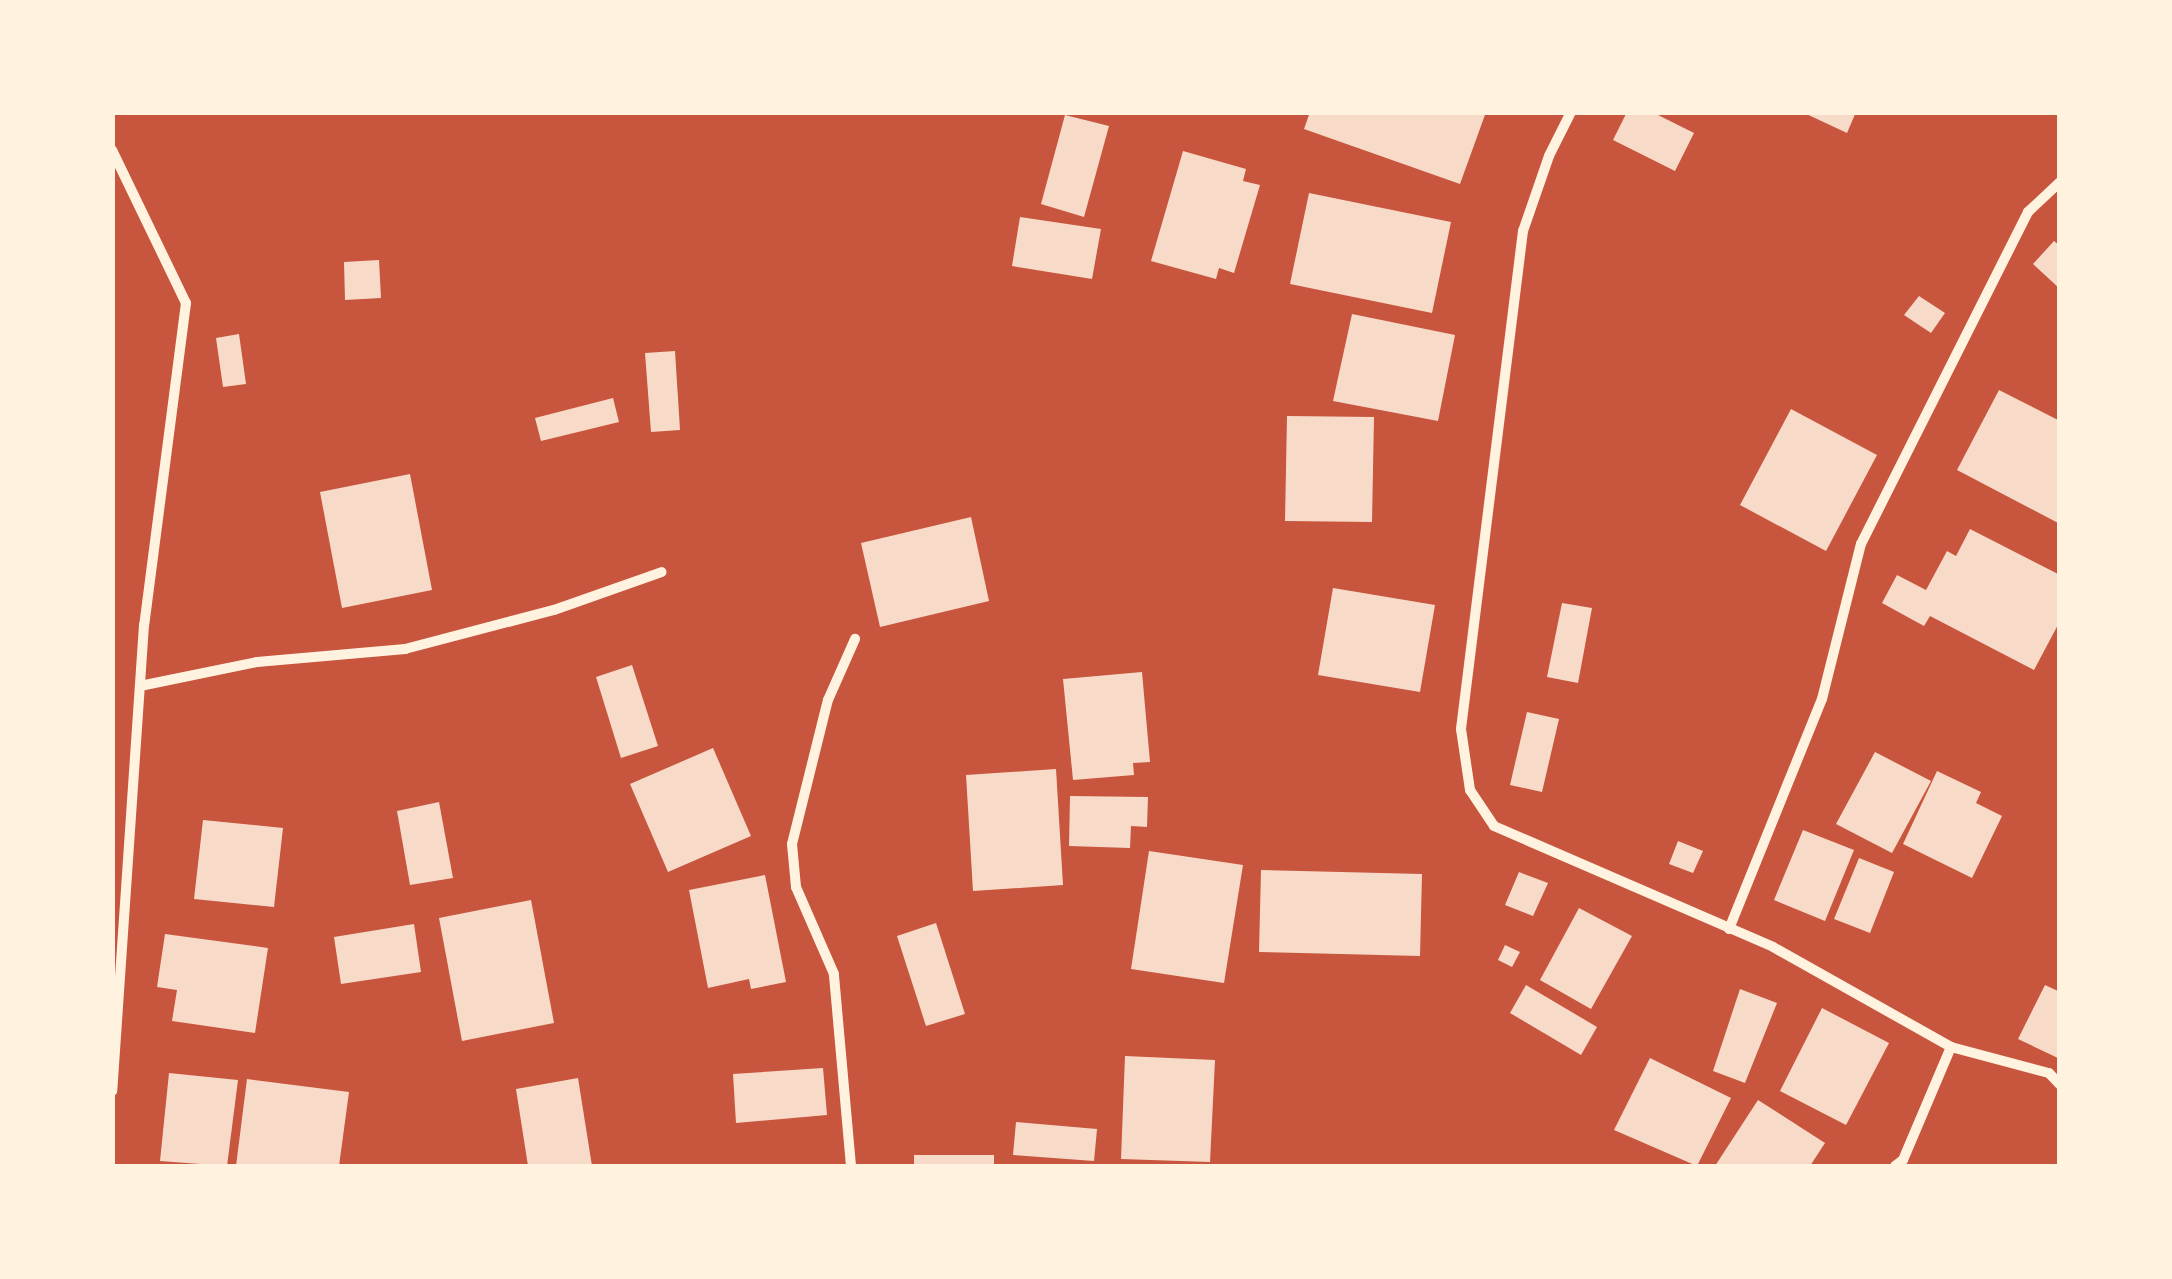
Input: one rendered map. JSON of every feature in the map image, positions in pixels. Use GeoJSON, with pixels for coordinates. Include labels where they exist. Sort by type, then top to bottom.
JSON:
{"type":"FeatureCollection","features":[{"type":"Feature","properties":{"kind":"street"},"geometry":{"type":"LineString","coordinates":[[1571,112],[1549,156],[1523,231],[1461,730],[1470,790],[1494,826],[1773,947],[1951,1047],[2049,1073],[2060,1084]]}},
{"type":"Feature","properties":{"kind":"street"},"geometry":{"type":"LineString","coordinates":[[112,150],[186,302],[140,686],[112,1091]]}},
{"type":"Feature","properties":{"kind":"street"},"geometry":{"type":"LineString","coordinates":[[1729,929],[1822,699],[1861,544],[2028,212],[2060,182]]}},
{"type":"Feature","properties":{"kind":"street"},"geometry":{"type":"LineString","coordinates":[[140,686],[257,662],[405,648],[554,610],[662,572]]}},
{"type":"Feature","properties":{"kind":"street"},"geometry":{"type":"LineString","coordinates":[[851,1166],[834,974],[796,887],[792,844],[828,700],[855,639]]}},
{"type":"Feature","properties":{"kind":"street"},"geometry":{"type":"LineString","coordinates":[[1896,1166],[1903,1160],[1951,1047]]}},
{"type":"Feature","properties":{"kind":"building"},"geometry":{"type":"Polygon","coordinates":[[[1310,112],[1486,112],[1460,184],[1304,129],[1310,112]]]}},
{"type":"Feature","properties":{"kind":"building"},"geometry":{"type":"Polygon","coordinates":[[[1627,112],[1652,112],[1694,133],[1675,171],[1613,140],[1627,112]]]}},
{"type":"Feature","properties":{"kind":"building"},"geometry":{"type":"Polygon","coordinates":[[[1802,112],[1856,112],[1847,133],[1802,112]]]}},
{"type":"Feature","properties":{"kind":"building"},"geometry":{"type":"Polygon","coordinates":[[[1065,115],[1109,126],[1084,217],[1041,204],[1065,115]]]}},
{"type":"Feature","properties":{"kind":"building"},"geometry":{"type":"Polygon","coordinates":[[[1183,151],[1246,169],[1243,181],[1260,185],[1234,273],[1219,268],[1216,279],[1151,261],[1183,151]]]}},
{"type":"Feature","properties":{"kind":"building"},"geometry":{"type":"Polygon","coordinates":[[[1309,193],[1451,222],[1432,313],[1290,284],[1309,193]]]}},
{"type":"Feature","properties":{"kind":"building"},"geometry":{"type":"Polygon","coordinates":[[[1020,217],[1101,229],[1092,279],[1012,266],[1020,217]]]}},
{"type":"Feature","properties":{"kind":"building"},"geometry":{"type":"Polygon","coordinates":[[[2054,241],[2060,246],[2060,289],[2033,264],[2054,241]]]}},
{"type":"Feature","properties":{"kind":"building"},"geometry":{"type":"Polygon","coordinates":[[[379,260],[381,298],[345,300],[344,262],[379,260]]]}},
{"type":"Feature","properties":{"kind":"building"},"geometry":{"type":"Polygon","coordinates":[[[1919,296],[1945,313],[1931,333],[1904,315],[1919,296]]]}},
{"type":"Feature","properties":{"kind":"building"},"geometry":{"type":"Polygon","coordinates":[[[1352,314],[1455,335],[1438,421],[1333,401],[1352,314]]]}},
{"type":"Feature","properties":{"kind":"building"},"geometry":{"type":"Polygon","coordinates":[[[239,334],[246,384],[223,387],[216,338],[239,334]]]}},
{"type":"Feature","properties":{"kind":"building"},"geometry":{"type":"Polygon","coordinates":[[[675,351],[680,430],[651,432],[645,353],[675,351]]]}},
{"type":"Feature","properties":{"kind":"building"},"geometry":{"type":"Polygon","coordinates":[[[1999,390],[2060,421],[2060,524],[1957,470],[1999,390]]]}},
{"type":"Feature","properties":{"kind":"building"},"geometry":{"type":"Polygon","coordinates":[[[613,398],[619,422],[541,441],[535,418],[613,398]]]}},
{"type":"Feature","properties":{"kind":"building"},"geometry":{"type":"Polygon","coordinates":[[[1791,409],[1877,455],[1826,551],[1740,505],[1791,409]]]}},
{"type":"Feature","properties":{"kind":"building"},"geometry":{"type":"Polygon","coordinates":[[[1287,416],[1374,417],[1372,522],[1285,521],[1287,416]]]}},
{"type":"Feature","properties":{"kind":"building"},"geometry":{"type":"Polygon","coordinates":[[[410,474],[432,590],[342,608],[320,492],[410,474]]]}},
{"type":"Feature","properties":{"kind":"building"},"geometry":{"type":"Polygon","coordinates":[[[971,517],[989,601],[880,627],[861,543],[971,517]]]}},
{"type":"Feature","properties":{"kind":"building"},"geometry":{"type":"Polygon","coordinates":[[[1970,529],[2060,575],[2060,621],[2034,670],[1930,616],[1924,626],[1882,603],[1897,575],[1926,590],[1947,551],[1956,556],[1970,529]]]}},
{"type":"Feature","properties":{"kind":"building"},"geometry":{"type":"Polygon","coordinates":[[[1333,588],[1435,605],[1420,692],[1318,675],[1333,588]]]}},
{"type":"Feature","properties":{"kind":"building"},"geometry":{"type":"Polygon","coordinates":[[[1562,603],[1592,608],[1578,683],[1547,677],[1562,603]]]}},
{"type":"Feature","properties":{"kind":"building"},"geometry":{"type":"Polygon","coordinates":[[[632,665],[658,746],[621,758],[596,677],[632,665]]]}},
{"type":"Feature","properties":{"kind":"building"},"geometry":{"type":"Polygon","coordinates":[[[1142,672],[1150,762],[1133,763],[1134,775],[1073,780],[1063,679],[1142,672]]]}},
{"type":"Feature","properties":{"kind":"building"},"geometry":{"type":"Polygon","coordinates":[[[1527,712],[1559,719],[1542,792],[1510,785],[1527,712]]]}},
{"type":"Feature","properties":{"kind":"building"},"geometry":{"type":"Polygon","coordinates":[[[713,748],[751,836],[668,872],[630,784],[713,748]]]}},
{"type":"Feature","properties":{"kind":"building"},"geometry":{"type":"Polygon","coordinates":[[[1875,752],[1931,781],[1892,853],[1836,824],[1875,752]]]}},
{"type":"Feature","properties":{"kind":"building"},"geometry":{"type":"Polygon","coordinates":[[[1056,769],[1063,885],[973,891],[966,775],[1056,769]]]}},
{"type":"Feature","properties":{"kind":"building"},"geometry":{"type":"Polygon","coordinates":[[[1937,771],[1981,792],[1976,803],[2002,816],[1972,878],[1903,844],[1937,771]]]}},
{"type":"Feature","properties":{"kind":"building"},"geometry":{"type":"Polygon","coordinates":[[[1070,796],[1148,797],[1147,827],[1131,826],[1130,848],[1069,846],[1070,796]]]}},
{"type":"Feature","properties":{"kind":"building"},"geometry":{"type":"Polygon","coordinates":[[[439,802],[453,878],[410,885],[397,811],[439,802]]]}},
{"type":"Feature","properties":{"kind":"building"},"geometry":{"type":"Polygon","coordinates":[[[203,820],[283,828],[274,907],[194,899],[203,820]]]}},
{"type":"Feature","properties":{"kind":"building"},"geometry":{"type":"Polygon","coordinates":[[[1803,830],[1854,850],[1825,921],[1774,900],[1803,830]]]}},
{"type":"Feature","properties":{"kind":"building"},"geometry":{"type":"Polygon","coordinates":[[[1678,841],[1703,851],[1693,873],[1669,864],[1678,841]]]}},
{"type":"Feature","properties":{"kind":"building"},"geometry":{"type":"Polygon","coordinates":[[[1149,851],[1243,865],[1224,983],[1131,969],[1149,851]]]}},
{"type":"Feature","properties":{"kind":"building"},"geometry":{"type":"Polygon","coordinates":[[[1859,858],[1894,872],[1870,933],[1834,919],[1859,858]]]}},
{"type":"Feature","properties":{"kind":"building"},"geometry":{"type":"Polygon","coordinates":[[[1261,870],[1422,874],[1420,956],[1259,952],[1261,870]]]}},
{"type":"Feature","properties":{"kind":"building"},"geometry":{"type":"Polygon","coordinates":[[[1519,872],[1548,883],[1533,916],[1505,905],[1519,872]]]}},
{"type":"Feature","properties":{"kind":"building"},"geometry":{"type":"Polygon","coordinates":[[[765,875],[786,982],[751,989],[749,979],[708,988],[689,890],[765,875]]]}},
{"type":"Feature","properties":{"kind":"building"},"geometry":{"type":"Polygon","coordinates":[[[531,900],[554,1023],[462,1041],[439,918],[531,900]]]}},
{"type":"Feature","properties":{"kind":"building"},"geometry":{"type":"Polygon","coordinates":[[[1579,908],[1632,936],[1591,1009],[1540,980],[1579,908]]]}},
{"type":"Feature","properties":{"kind":"building"},"geometry":{"type":"Polygon","coordinates":[[[936,923],[965,1014],[926,1026],[897,936],[936,923]]]}},
{"type":"Feature","properties":{"kind":"building"},"geometry":{"type":"Polygon","coordinates":[[[414,924],[421,972],[341,984],[334,937],[414,924]]]}},
{"type":"Feature","properties":{"kind":"building"},"geometry":{"type":"Polygon","coordinates":[[[165,934],[268,948],[255,1033],[172,1021],[177,990],[157,987],[165,934]]]}},
{"type":"Feature","properties":{"kind":"building"},"geometry":{"type":"Polygon","coordinates":[[[1505,945],[1520,952],[1512,967],[1498,960],[1505,945]]]}},
{"type":"Feature","properties":{"kind":"building"},"geometry":{"type":"Polygon","coordinates":[[[1526,985],[1597,1027],[1581,1055],[1510,1013],[1526,985]]]}},
{"type":"Feature","properties":{"kind":"building"},"geometry":{"type":"Polygon","coordinates":[[[2045,985],[2060,992],[2060,1059],[2018,1039],[2045,985]]]}},
{"type":"Feature","properties":{"kind":"building"},"geometry":{"type":"Polygon","coordinates":[[[1740,989],[1777,1003],[1745,1083],[1713,1071],[1740,989]]]}},
{"type":"Feature","properties":{"kind":"building"},"geometry":{"type":"Polygon","coordinates":[[[1822,1008],[1889,1043],[1846,1125],[1780,1091],[1822,1008]]]}},
{"type":"Feature","properties":{"kind":"building"},"geometry":{"type":"Polygon","coordinates":[[[1125,1056],[1215,1060],[1210,1162],[1121,1159],[1125,1056]]]}},
{"type":"Feature","properties":{"kind":"building"},"geometry":{"type":"Polygon","coordinates":[[[1650,1058],[1731,1098],[1697,1166],[1614,1130],[1650,1058]]]}},
{"type":"Feature","properties":{"kind":"building"},"geometry":{"type":"Polygon","coordinates":[[[823,1068],[827,1115],[736,1123],[733,1074],[823,1068]]]}},
{"type":"Feature","properties":{"kind":"building"},"geometry":{"type":"Polygon","coordinates":[[[169,1073],[238,1080],[227,1166],[160,1161],[169,1073]]]}},
{"type":"Feature","properties":{"kind":"building"},"geometry":{"type":"Polygon","coordinates":[[[578,1078],[592,1166],[528,1166],[516,1089],[578,1078]]]}},
{"type":"Feature","properties":{"kind":"building"},"geometry":{"type":"Polygon","coordinates":[[[247,1079],[349,1092],[339,1166],[236,1166],[247,1079]]]}},
{"type":"Feature","properties":{"kind":"building"},"geometry":{"type":"Polygon","coordinates":[[[1758,1100],[1825,1143],[1810,1166],[1715,1166],[1758,1100]]]}},
{"type":"Feature","properties":{"kind":"building"},"geometry":{"type":"Polygon","coordinates":[[[1016,1122],[1097,1129],[1094,1161],[1013,1155],[1016,1122]]]}},
{"type":"Feature","properties":{"kind":"building"},"geometry":{"type":"Polygon","coordinates":[[[914,1155],[994,1155],[994,1166],[914,1166],[914,1155]]]}}]}
